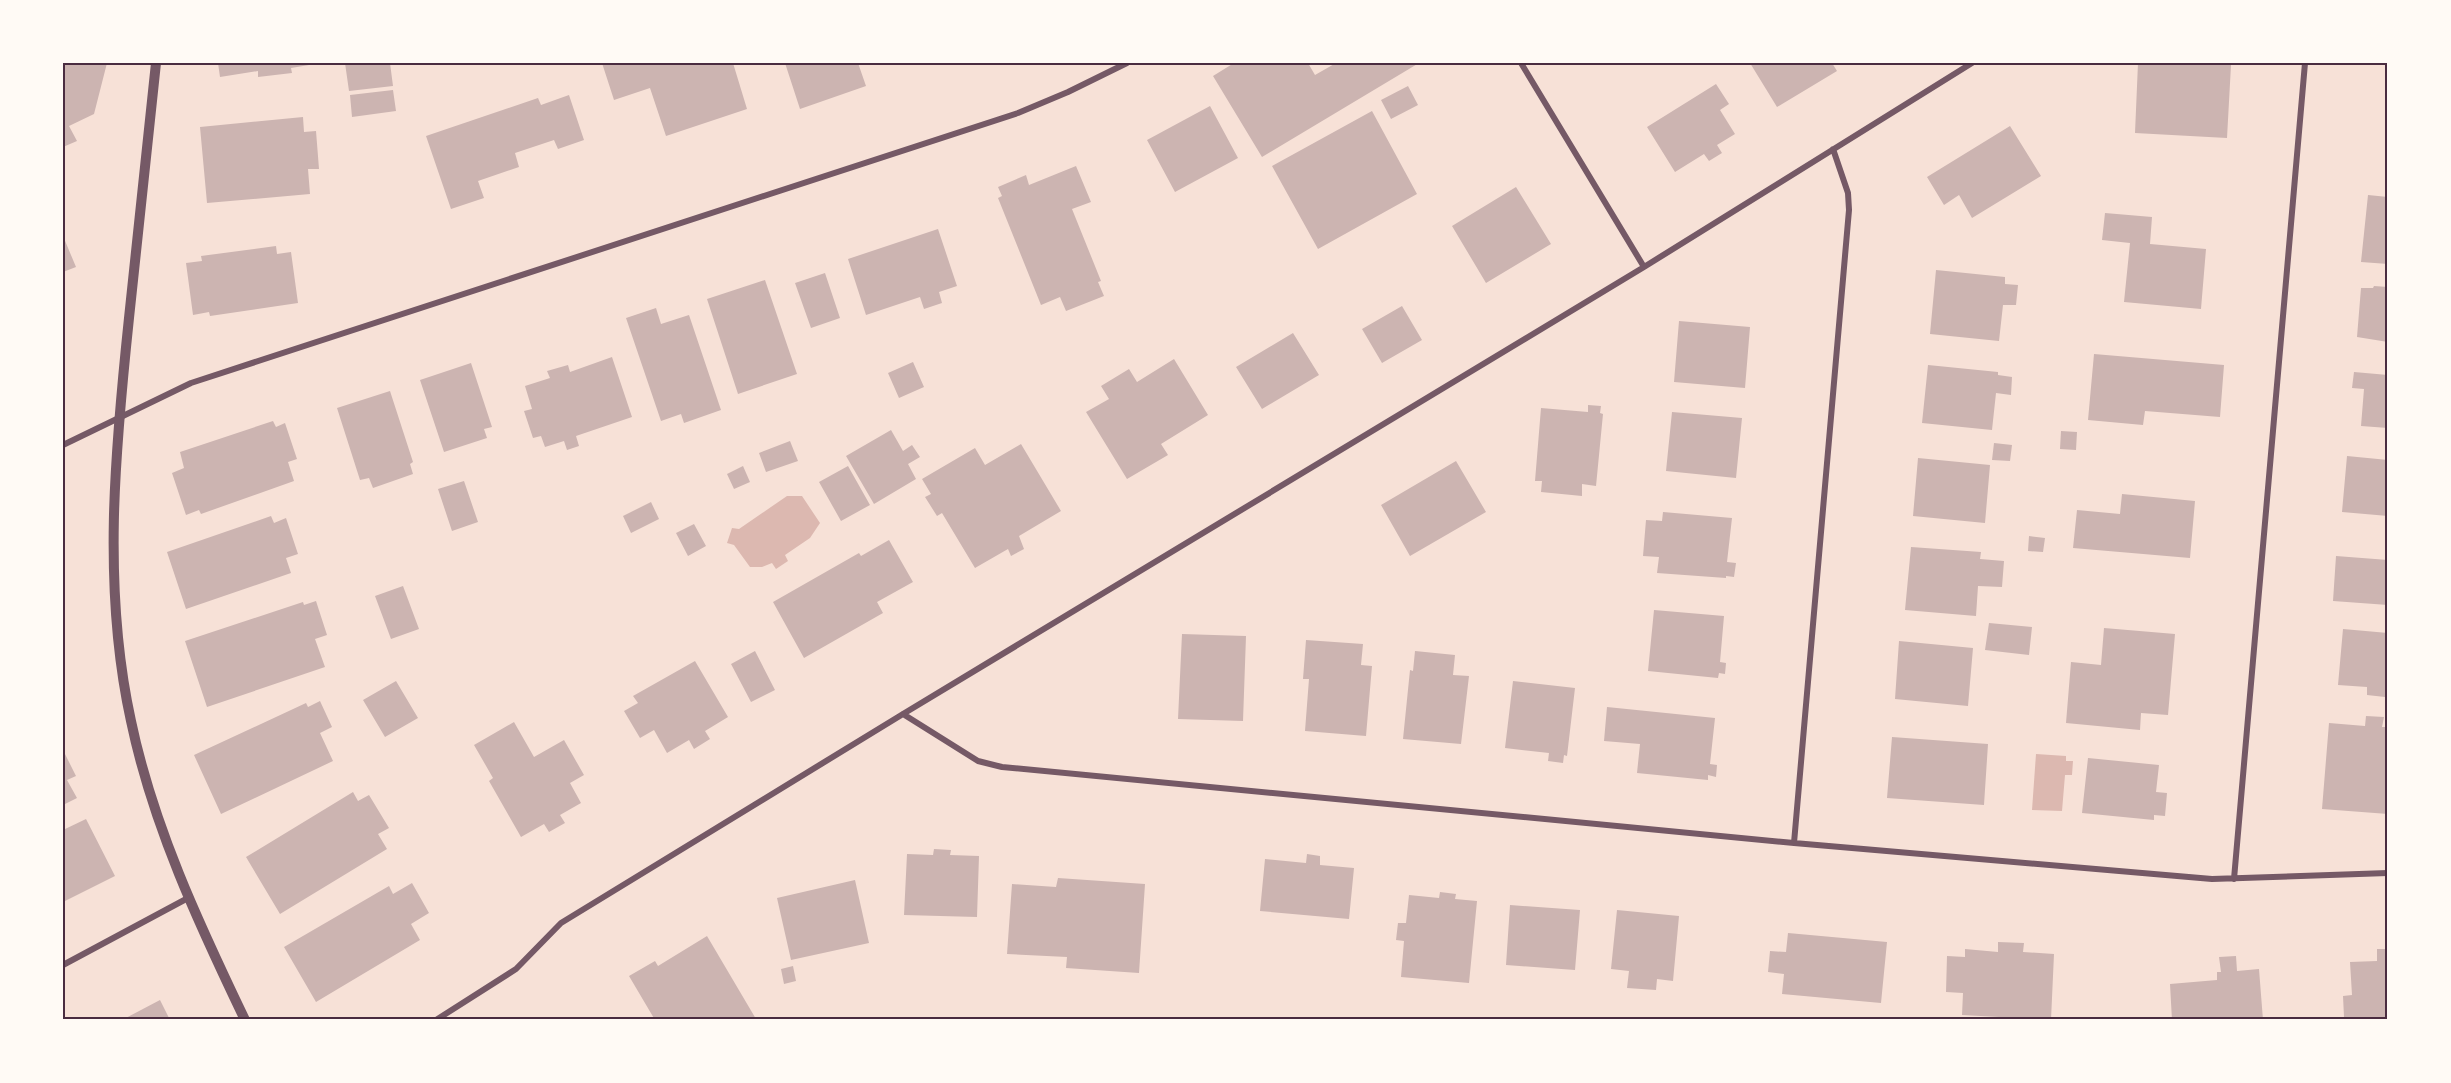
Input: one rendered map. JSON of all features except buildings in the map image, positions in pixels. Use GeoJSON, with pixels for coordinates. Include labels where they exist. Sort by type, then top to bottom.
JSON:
{"type":"FeatureCollection","features":[{"type":"Feature","properties":{"kind":"street"},"geometry":{"type":"LineString","coordinates":[[156,63],[118,419],[113,550],[122,665],[130,721],[144,771],[188,898],[245,1020]]}},
{"type":"Feature","properties":{"kind":"street"},"geometry":{"type":"LineString","coordinates":[[63,445],[191,383],[1018,113],[1127,63]]}},
{"type":"Feature","properties":{"kind":"street"},"geometry":{"type":"LineString","coordinates":[[1521,63],[1644,267]]}},
{"type":"Feature","properties":{"kind":"street"},"geometry":{"type":"LineString","coordinates":[[436,1020],[516,969],[561,923],[1644,267],[1972,63]]}},
{"type":"Feature","properties":{"kind":"street"},"geometry":{"type":"LineString","coordinates":[[2234,879],[2306,63]]}},
{"type":"Feature","properties":{"kind":"street"},"geometry":{"type":"LineString","coordinates":[[1794,843],[1850,210],[1848,193],[1833,149]]}},
{"type":"Feature","properties":{"kind":"street"},"geometry":{"type":"LineString","coordinates":[[903,714],[978,761],[1002,767],[1794,843],[2234,879],[2388,873]]}},
{"type":"Feature","properties":{"kind":"street"},"geometry":{"type":"LineString","coordinates":[[63,965],[188,898]]}},
{"type":"Feature","properties":{"kind":"shaded area"},"geometry":{"type":"Polygon","coordinates":[[[787,496],[802,496],[820,523],[810,538],[785,555],[788,561],[776,569],[772,563],[762,567],[750,567],[734,545],[727,543],[732,528],[739,529],[787,496]]]}},
{"type":"Feature","properties":{"kind":"shaded area"},"geometry":{"type":"Polygon","coordinates":[[[2036,754],[2066,756],[2066,761],[2073,761],[2072,775],[2065,775],[2062,811],[2032,810],[2036,754]]]}}]}
